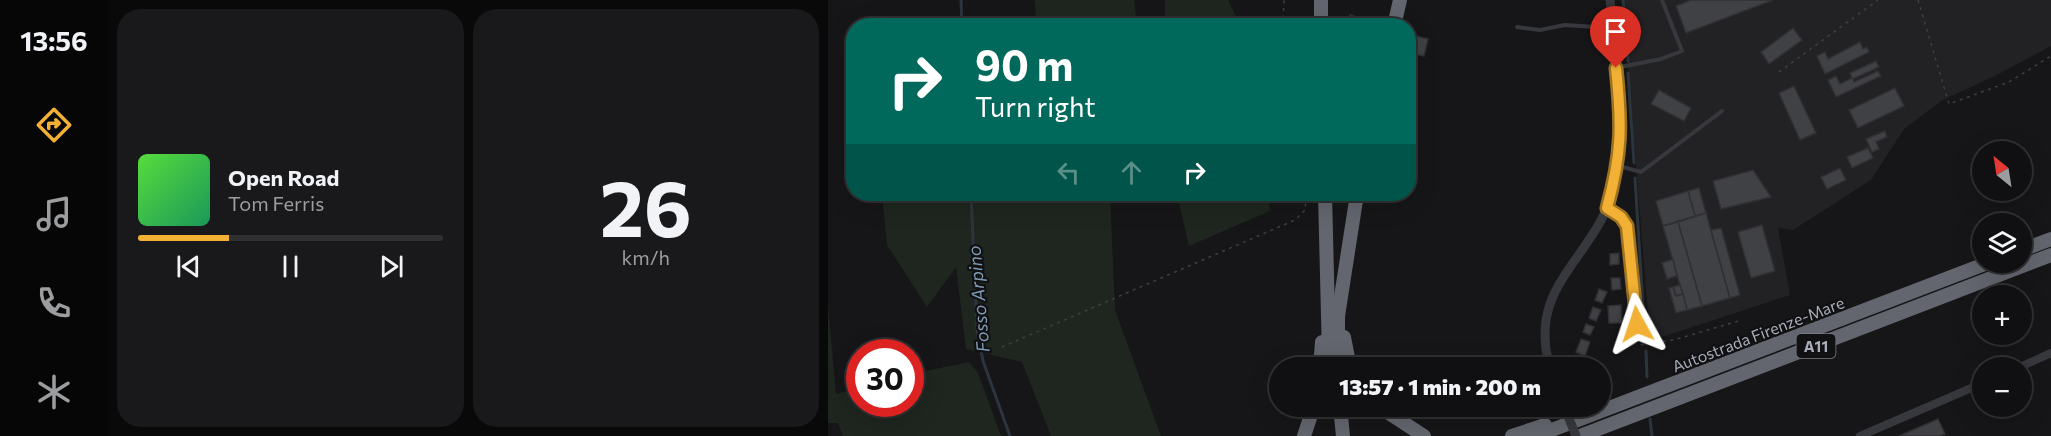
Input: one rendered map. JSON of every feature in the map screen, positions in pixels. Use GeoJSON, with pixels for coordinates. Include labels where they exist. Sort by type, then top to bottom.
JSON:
{"type":"FeatureCollection","features":[{"type":"Feature","properties":{"kind":"highway"},"geometry":{"type":"LineString","coordinates":[[1321,0],[1321,18]]}},
{"type":"Feature","properties":{"kind":"highway"},"geometry":{"type":"LineString","coordinates":[[1396,18],[1400,0]]}},
{"type":"Feature","properties":{"kind":"highway"},"geometry":{"type":"LineString","coordinates":[[1325,201],[1330,357]]}},
{"type":"Feature","properties":{"kind":"highway"},"geometry":{"type":"LineString","coordinates":[[1338,357],[1338,316],[1357,201]]}},
{"type":"Feature","properties":{"kind":"highway"},"geometry":{"type":"LineString","coordinates":[[2032,246],[2051,239]]}},
{"type":"Feature","properties":{"kind":"highway"},"geometry":{"type":"LineString","coordinates":[[1321,357],[1327,247]]}},
{"type":"Feature","properties":{"kind":"highway","name":"Autostrada Firenze-Mare"},"geometry":{"type":"LineString","coordinates":[[1580,436],[2051,255]]}},
{"type":"Feature","properties":{"kind":"highway"},"geometry":{"type":"LineString","coordinates":[[1345,265],[1343,331],[1348,357]]}},
{"type":"Feature","properties":{"kind":"highway","name":"Autostrada Firenze-Mare"},"geometry":{"type":"LineString","coordinates":[[1536,436],[1972,269]]}},
{"type":"Feature","properties":{"kind":"highway"},"geometry":{"type":"LineString","coordinates":[[1611,399],[1767,348]]}},
{"type":"Feature","properties":{"kind":"highway"},"geometry":{"type":"LineString","coordinates":[[1304,436],[1310,417]]}},
{"type":"Feature","properties":{"kind":"highway"},"geometry":{"type":"LineString","coordinates":[[1334,417],[1335,436]]}},
{"type":"Feature","properties":{"kind":"highway"},"geometry":{"type":"LineString","coordinates":[[1341,417],[1343,436]]}},
{"type":"Feature","properties":{"kind":"highway"},"geometry":{"type":"LineString","coordinates":[[1395,417],[1424,436]]}},
{"type":"Feature","properties":{"kind":"highway"},"geometry":{"type":"LineString","coordinates":[[1512,436],[1562,417]]}},
{"type":"Feature","properties":{"kind":"street"},"geometry":{"type":"LineString","coordinates":[[1547,357],[1544,346],[1548,308],[1567,269],[1599,225],[1607,208],[1618,166],[1622,140],[1610,0]]}},
{"type":"Feature","properties":{"kind":"street"},"geometry":{"type":"LineString","coordinates":[[1607,208],[1621,217],[1627,226],[1637,324]]}},
{"type":"Feature","properties":{"kind":"street"},"geometry":{"type":"LineString","coordinates":[[2032,362],[2051,353]]}},
{"type":"Feature","properties":{"kind":"street"},"geometry":{"type":"LineString","coordinates":[[1860,436],[1972,387]]}},
{"type":"Feature","properties":{"kind":"street"},"geometry":{"type":"LineString","coordinates":[[1568,417],[1576,436]]}},
{"type":"Feature","properties":{"kind":"lane"},"geometry":{"type":"LineString","coordinates":[[1616,68],[1661,59],[1682,51],[1662,0]]}},
{"type":"Feature","properties":{"kind":"lane"},"geometry":{"type":"LineString","coordinates":[[1517,27],[1526,30],[1565,25],[1612,28]]}},
{"type":"Feature","properties":{"kind":"lane"},"geometry":{"type":"LineString","coordinates":[[1618,166],[1641,172],[1722,111]]}},
{"type":"Feature","properties":{"kind":"path"},"geometry":{"type":"LineString","coordinates":[[1283,18],[1284,0]]}},
{"type":"Feature","properties":{"kind":"path"},"geometry":{"type":"LineString","coordinates":[[1779,72],[1878,0]]}},
{"type":"Feature","properties":{"kind":"path"},"geometry":{"type":"LineString","coordinates":[[1918,0],[1949,104],[2009,82],[2051,56]]}},
{"type":"Feature","properties":{"kind":"path"},"geometry":{"type":"LineString","coordinates":[[1002,347],[1295,220],[1306,209],[1305,201]]}},
{"type":"Feature","properties":{"kind":"path"},"geometry":{"type":"LineString","coordinates":[[1637,324],[1635,339],[1642,345],[1677,339],[1742,320]]}},
{"type":"Feature","properties":{"kind":"shaded area"},"geometry":{"type":"Polygon","coordinates":[[[1035,0],[1134,0],[1136,18],[1036,18],[1035,0]]]}},
{"type":"Feature","properties":{"kind":"shaded area"},"geometry":{"type":"Polygon","coordinates":[[[1165,0],[1228,0],[1237,18],[1165,18],[1165,0]]]}},
{"type":"Feature","properties":{"kind":"shaded area"},"geometry":{"type":"Polygon","coordinates":[[[1623,0],[2051,0],[2051,46],[1941,101],[1904,129],[1871,180],[1793,230],[1778,228],[1790,295],[1650,341],[1623,0]]]}},
{"type":"Feature","properties":{"kind":"shaded area"},"geometry":{"type":"Polygon","coordinates":[[[883,201],[1110,201],[1115,310],[1161,436],[1051,436],[1022,362],[966,349],[956,267],[927,307],[887,245],[883,201]]]}},
{"type":"Feature","properties":{"kind":"shaded area"},"geometry":{"type":"Polygon","coordinates":[[[1179,201],[1269,201],[1270,211],[1189,246],[1179,201]]]}},
{"type":"Feature","properties":{"kind":"shaded area"},"geometry":{"type":"Polygon","coordinates":[[[828,306],[836,394],[846,391],[846,417],[924,417],[924,371],[969,362],[978,373],[1001,436],[843,436],[838,423],[828,423],[828,306]]]}},
{"type":"Feature","properties":{"kind":"building"},"geometry":{"type":"Polygon","coordinates":[[[1691,0],[1773,0],[1686,33],[1676,6],[1691,0]]]}},
{"type":"Feature","properties":{"kind":"building"},"geometry":{"type":"Polygon","coordinates":[[[1793,28],[1802,40],[1769,64],[1761,52],[1793,28]]]}},
{"type":"Feature","properties":{"kind":"building"},"geometry":{"type":"Polygon","coordinates":[[[1416,36],[1428,39],[1424,56],[1416,54],[1416,36]]]}},
{"type":"Feature","properties":{"kind":"building"},"geometry":{"type":"Polygon","coordinates":[[[1860,42],[1863,49],[1867,47],[1869,52],[1825,74],[1817,56],[1825,52],[1828,59],[1860,42]]]}},
{"type":"Feature","properties":{"kind":"building"},"geometry":{"type":"Polygon","coordinates":[[[1876,61],[1879,67],[1853,79],[1854,82],[1878,71],[1881,76],[1836,97],[1828,80],[1836,76],[1840,84],[1852,78],[1850,73],[1876,61]]]}},
{"type":"Feature","properties":{"kind":"building"},"geometry":{"type":"Polygon","coordinates":[[[1794,86],[1816,133],[1800,140],[1779,93],[1794,86]]]}},
{"type":"Feature","properties":{"kind":"building"},"geometry":{"type":"Polygon","coordinates":[[[1895,88],[1904,106],[1858,128],[1849,110],[1895,88]]]}},
{"type":"Feature","properties":{"kind":"building"},"geometry":{"type":"Polygon","coordinates":[[[1659,90],[1691,108],[1684,121],[1651,104],[1659,90]]]}},
{"type":"Feature","properties":{"kind":"building"},"geometry":{"type":"Polygon","coordinates":[[[1885,131],[1887,137],[1876,142],[1879,149],[1872,152],[1866,139],[1885,131]]]}},
{"type":"Feature","properties":{"kind":"building"},"geometry":{"type":"Polygon","coordinates":[[[1868,148],[1873,158],[1852,168],[1847,157],[1868,148]]]}},
{"type":"Feature","properties":{"kind":"building"},"geometry":{"type":"Polygon","coordinates":[[[1840,168],[1846,180],[1827,189],[1821,177],[1840,168]]]}},
{"type":"Feature","properties":{"kind":"building"},"geometry":{"type":"Polygon","coordinates":[[[1753,170],[1771,197],[1721,209],[1713,181],[1753,170]]]}},
{"type":"Feature","properties":{"kind":"building"},"geometry":{"type":"Polygon","coordinates":[[[1699,188],[1706,213],[1695,216],[1688,191],[1699,188]]]}},
{"type":"Feature","properties":{"kind":"building"},"geometry":{"type":"Polygon","coordinates":[[[1688,191],[1695,216],[1663,226],[1656,201],[1688,191]]]}},
{"type":"Feature","properties":{"kind":"building"},"geometry":{"type":"Polygon","coordinates":[[[1706,213],[1730,298],[1702,306],[1678,222],[1706,213]]]}},
{"type":"Feature","properties":{"kind":"building"},"geometry":{"type":"Polygon","coordinates":[[[1678,222],[1702,306],[1687,310],[1663,226],[1678,222]]]}},
{"type":"Feature","properties":{"kind":"building"},"geometry":{"type":"Polygon","coordinates":[[[1762,225],[1775,271],[1751,278],[1738,232],[1762,225]]]}},
{"type":"Feature","properties":{"kind":"building"},"geometry":{"type":"Polygon","coordinates":[[[1721,228],[1740,295],[1730,298],[1711,230],[1721,228]]]}},
{"type":"Feature","properties":{"kind":"building"},"geometry":{"type":"Polygon","coordinates":[[[1619,253],[1619,264],[1610,265],[1610,254],[1619,253]]]}},
{"type":"Feature","properties":{"kind":"building"},"geometry":{"type":"Polygon","coordinates":[[[1673,259],[1677,276],[1667,279],[1662,263],[1673,259]]]}},
{"type":"Feature","properties":{"kind":"building"},"geometry":{"type":"Polygon","coordinates":[[[1611,278],[1620,278],[1621,289],[1612,290],[1611,278]]]}},
{"type":"Feature","properties":{"kind":"building"},"geometry":{"type":"Polygon","coordinates":[[[1680,285],[1683,294],[1676,296],[1673,287],[1680,285]]]}},
{"type":"Feature","properties":{"kind":"building"},"geometry":{"type":"Polygon","coordinates":[[[1673,287],[1676,296],[1683,294],[1687,310],[1676,313],[1669,288],[1673,287]]]}},
{"type":"Feature","properties":{"kind":"building"},"geometry":{"type":"Polygon","coordinates":[[[1599,289],[1607,292],[1602,303],[1595,300],[1599,289]]]}},
{"type":"Feature","properties":{"kind":"building"},"geometry":{"type":"Polygon","coordinates":[[[1621,305],[1622,323],[1609,323],[1608,306],[1621,305]]]}},
{"type":"Feature","properties":{"kind":"building"},"geometry":{"type":"Polygon","coordinates":[[[1593,307],[1601,310],[1596,321],[1589,318],[1593,307]]]}},
{"type":"Feature","properties":{"kind":"building"},"geometry":{"type":"Polygon","coordinates":[[[1586,324],[1594,327],[1590,335],[1583,332],[1586,324]]]}},
{"type":"Feature","properties":{"kind":"building"},"geometry":{"type":"Polygon","coordinates":[[[1581,339],[1590,342],[1585,356],[1576,352],[1581,339]]]}},
{"type":"Feature","properties":{"kind":"building"},"geometry":{"type":"Polygon","coordinates":[[[1938,419],[1945,434],[1899,436],[1938,419]]]}},
{"type":"Feature","properties":{"kind":"waterway","name":"Fosso Arpino"},"geometry":{"type":"LineString","coordinates":[[961,0],[962,18]]}},
{"type":"Feature","properties":{"kind":"waterway"},"geometry":{"type":"LineString","coordinates":[[1623,0],[1628,61]]}},
{"type":"Feature","properties":{"kind":"waterway"},"geometry":{"type":"LineString","coordinates":[[1628,73],[1634,163]]}},
{"type":"Feature","properties":{"kind":"waterway"},"geometry":{"type":"LineString","coordinates":[[1635,178],[1645,338]]}},
{"type":"Feature","properties":{"kind":"waterway","name":"Fosso Arpino"},"geometry":{"type":"LineString","coordinates":[[971,201],[977,329],[983,361],[1010,436]]}},
{"type":"Feature","properties":{"kind":"waterway"},"geometry":{"type":"LineString","coordinates":[[1646,351],[1647,377]]}},
{"type":"Feature","properties":{"kind":"waterway"},"geometry":{"type":"LineString","coordinates":[[1650,419],[1652,436]]}},
{"type":"Feature","properties":{"kind":"route"},"geometry":{"type":"LineString","coordinates":[[1616,68],[1622,140],[1607,208],[1621,217],[1627,226],[1637,324]]}}]}
